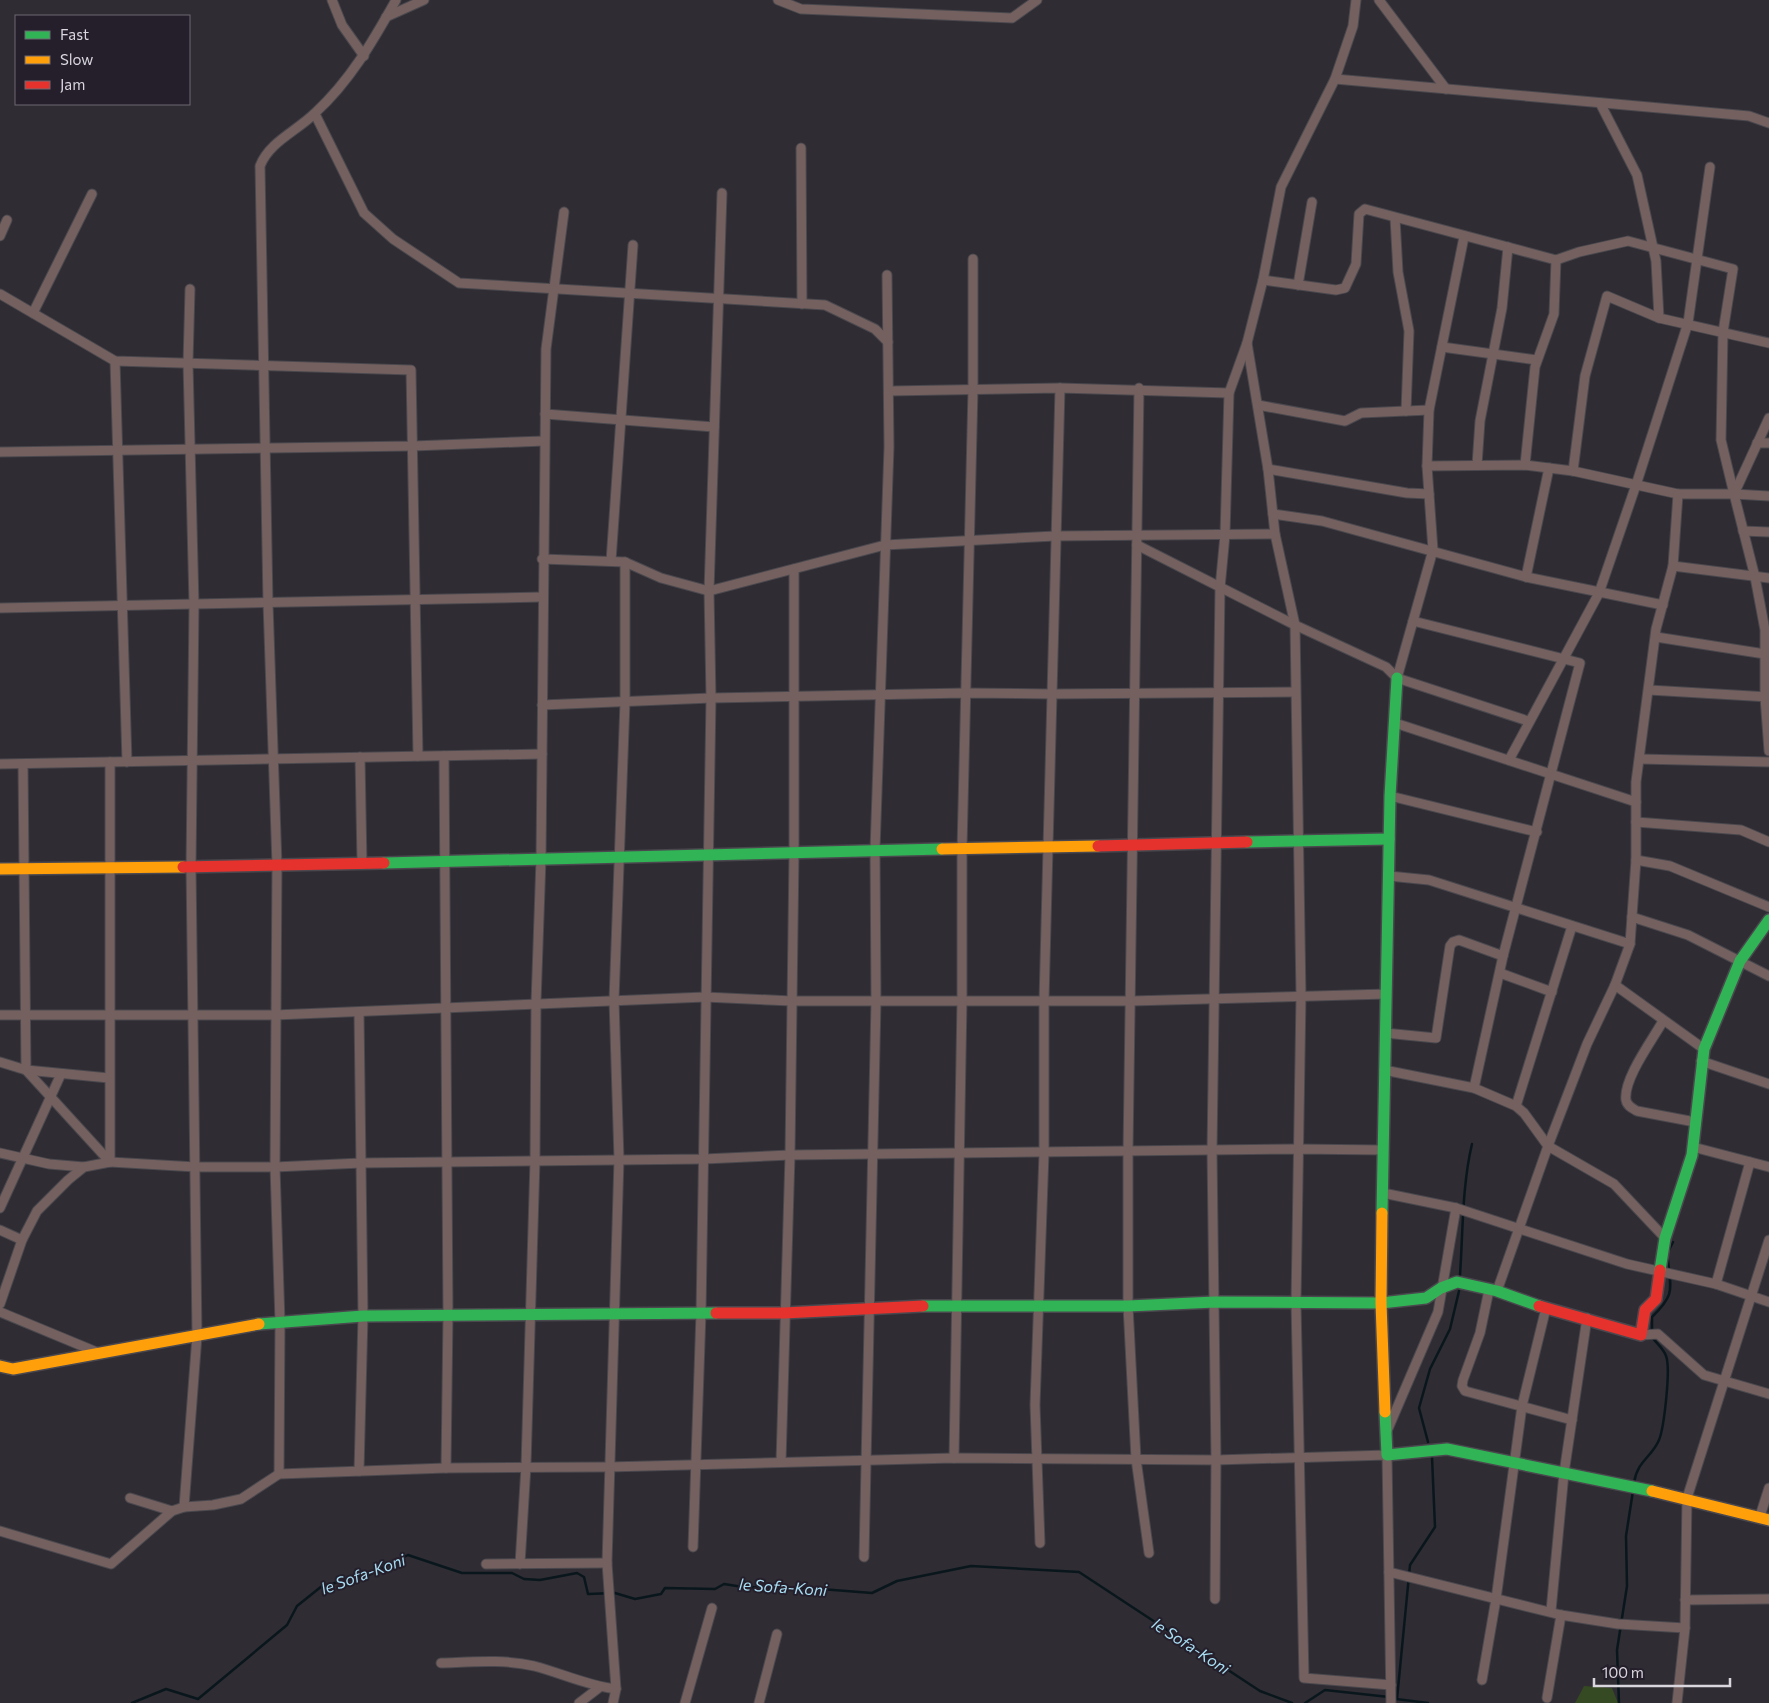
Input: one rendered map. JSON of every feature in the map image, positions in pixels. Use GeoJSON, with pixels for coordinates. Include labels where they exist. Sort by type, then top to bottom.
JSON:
{"type":"FeatureCollection","features":[{"type":"Feature","properties":{"kind":"street"},"geometry":{"type":"LineString","coordinates":[[332,0],[342,25],[364,56]]}},
{"type":"Feature","properties":{"kind":"street"},"geometry":{"type":"LineString","coordinates":[[279,1474],[280,1322],[275,1167],[277,865],[268,603],[260,166],[264,154],[315,114],[364,56],[396,0]]}},
{"type":"Feature","properties":{"kind":"street"},"geometry":{"type":"LineString","coordinates":[[386,18],[424,0]]}},
{"type":"Feature","properties":{"kind":"street"},"geometry":{"type":"LineString","coordinates":[[778,0],[801,9],[1012,18],[1037,0]]}},
{"type":"Feature","properties":{"kind":"street"},"geometry":{"type":"LineString","coordinates":[[1215,1599],[1215,1302],[1212,1151],[1213,999],[1220,588],[1225,535],[1229,392],[1247,343],[1263,280],[1281,186],[1334,79],[1353,26],[1356,0]]}},
{"type":"Feature","properties":{"kind":"street"},"geometry":{"type":"LineString","coordinates":[[1379,0],[1446,89]]}},
{"type":"Feature","properties":{"kind":"street"},"geometry":{"type":"LineString","coordinates":[[1334,79],[1749,116],[1769,123]]}},
{"type":"Feature","properties":{"kind":"street"},"geometry":{"type":"LineString","coordinates":[[1600,103],[1637,174],[1653,247],[1659,318]]}},
{"type":"Feature","properties":{"kind":"street"},"geometry":{"type":"LineString","coordinates":[[315,114],[364,213],[393,239],[459,283],[825,305],[875,329],[888,342]]}},
{"type":"Feature","properties":{"kind":"street"},"geometry":{"type":"LineString","coordinates":[[801,148],[802,304]]}},
{"type":"Feature","properties":{"kind":"street"},"geometry":{"type":"LineString","coordinates":[[1509,760],[1528,721],[1599,593],[1636,485],[1688,323],[1710,167]]}},
{"type":"Feature","properties":{"kind":"street"},"geometry":{"type":"LineString","coordinates":[[693,1547],[704,1159],[711,698],[709,591],[722,193]]}},
{"type":"Feature","properties":{"kind":"street"},"geometry":{"type":"LineString","coordinates":[[32,313],[92,194]]}},
{"type":"Feature","properties":{"kind":"street"},"geometry":{"type":"LineString","coordinates":[[1298,285],[1312,202]]}},
{"type":"Feature","properties":{"kind":"street"},"geometry":{"type":"LineString","coordinates":[[1263,280],[1336,290],[1345,288],[1356,264],[1359,214],[1365,209],[1556,260],[1579,252],[1628,241],[1733,269],[1723,332],[1721,440],[1767,631],[1765,654],[1769,751]]}},
{"type":"Feature","properties":{"kind":"street"},"geometry":{"type":"LineString","coordinates":[[520,1564],[526,1466],[535,1160],[536,1003],[541,859],[542,559],[546,349],[564,212]]}},
{"type":"Feature","properties":{"kind":"street"},"geometry":{"type":"LineString","coordinates":[[1395,218],[1398,272],[1409,331],[1406,411]]}},
{"type":"Feature","properties":{"kind":"street"},"geometry":{"type":"LineString","coordinates":[[0,236],[8,220]]}},
{"type":"Feature","properties":{"kind":"street"},"geometry":{"type":"LineString","coordinates":[[1391,1703],[1387,1433],[1381,1303],[1384,1033],[1390,796],[1397,678],[1433,550],[1427,466],[1429,410],[1464,236]]}},
{"type":"Feature","properties":{"kind":"street"},"geometry":{"type":"LineString","coordinates":[[611,561],[633,245]]}},
{"type":"Feature","properties":{"kind":"street"},"geometry":{"type":"LineString","coordinates":[[1477,465],[1480,420],[1502,308],[1508,247]]}},
{"type":"Feature","properties":{"kind":"street"},"geometry":{"type":"LineString","coordinates":[[954,1458],[955,1304],[962,1000],[962,849],[973,390],[973,259]]}},
{"type":"Feature","properties":{"kind":"street"},"geometry":{"type":"LineString","coordinates":[[1525,465],[1534,367],[1554,314],[1556,260]]}},
{"type":"Feature","properties":{"kind":"street"},"geometry":{"type":"LineString","coordinates":[[864,1557],[874,1155],[875,851],[889,391],[887,275]]}},
{"type":"Feature","properties":{"kind":"street"},"geometry":{"type":"LineString","coordinates":[[184,1507],[197,1336],[191,867],[194,604],[188,363],[190,289]]}},
{"type":"Feature","properties":{"kind":"street"},"geometry":{"type":"LineString","coordinates":[[0,294],[115,361],[412,370],[418,756]]}},
{"type":"Feature","properties":{"kind":"street"},"geometry":{"type":"LineString","coordinates":[[1573,471],[1585,376],[1608,296],[1659,318],[1688,323],[1769,343]]}},
{"type":"Feature","properties":{"kind":"street"},"geometry":{"type":"LineString","coordinates":[[1247,343],[1268,469],[1276,534],[1295,625],[1300,996],[1296,1303],[1304,1678],[1391,1685]]}},
{"type":"Feature","properties":{"kind":"street"},"geometry":{"type":"LineString","coordinates":[[1442,347],[1537,360]]}},
{"type":"Feature","properties":{"kind":"street"},"geometry":{"type":"LineString","coordinates":[[115,361],[127,762]]}},
{"type":"Feature","properties":{"kind":"street"},"geometry":{"type":"LineString","coordinates":[[1040,1543],[1036,1460],[1036,1405],[1044,1153],[1044,1001],[1060,388]]}},
{"type":"Feature","properties":{"kind":"street"},"geometry":{"type":"LineString","coordinates":[[889,391],[1139,388],[1229,392]]}},
{"type":"Feature","properties":{"kind":"street"},"geometry":{"type":"LineString","coordinates":[[1139,388],[1132,1001],[1128,1152],[1128,1306],[1136,1459],[1150,1553]]}},
{"type":"Feature","properties":{"kind":"street"},"geometry":{"type":"LineString","coordinates":[[1258,405],[1345,420],[1360,413],[1429,410]]}},
{"type":"Feature","properties":{"kind":"street"},"geometry":{"type":"LineString","coordinates":[[545,414],[714,427]]}},
{"type":"Feature","properties":{"kind":"street"},"geometry":{"type":"LineString","coordinates":[[1734,494],[1769,418]]}},
{"type":"Feature","properties":{"kind":"street"},"geometry":{"type":"LineString","coordinates":[[0,452],[413,446],[544,441]]}},
{"type":"Feature","properties":{"kind":"street"},"geometry":{"type":"LineString","coordinates":[[1757,443],[1769,443]]}},
{"type":"Feature","properties":{"kind":"street"},"geometry":{"type":"LineString","coordinates":[[1427,466],[1525,465],[1573,471],[1678,494],[1769,496]]}},
{"type":"Feature","properties":{"kind":"street"},"geometry":{"type":"LineString","coordinates":[[1526,577],[1549,468]]}},
{"type":"Feature","properties":{"kind":"street"},"geometry":{"type":"LineString","coordinates":[[1268,469],[1407,493],[1429,494]]}},
{"type":"Feature","properties":{"kind":"street"},"geometry":{"type":"LineString","coordinates":[[1572,1420],[1470,1393],[1465,1391],[1462,1386],[1493,1291],[1548,1146],[1587,1044],[1615,985],[1630,944],[1636,860],[1636,802],[1640,759],[1656,637],[1673,566],[1678,494]]}},
{"type":"Feature","properties":{"kind":"street"},"geometry":{"type":"LineString","coordinates":[[1273,514],[1322,521],[1526,577],[1663,605]]}},
{"type":"Feature","properties":{"kind":"street"},"geometry":{"type":"LineString","coordinates":[[1743,531],[1769,532]]}},
{"type":"Feature","properties":{"kind":"street"},"geometry":{"type":"LineString","coordinates":[[542,559],[626,562],[661,578],[709,591],[885,545],[1056,536],[1137,541],[1225,535],[1276,534]]}},
{"type":"Feature","properties":{"kind":"street"},"geometry":{"type":"LineString","coordinates":[[1137,541],[1220,588],[1386,667],[1397,678],[1528,721]]}},
{"type":"Feature","properties":{"kind":"street"},"geometry":{"type":"LineString","coordinates":[[613,1703],[616,1688],[606,1563],[619,1159],[614,1000],[621,857],[626,562]]}},
{"type":"Feature","properties":{"kind":"street"},"geometry":{"type":"LineString","coordinates":[[1673,566],[1769,578]]}},
{"type":"Feature","properties":{"kind":"street"},"geometry":{"type":"LineString","coordinates":[[780,1462],[790,1156],[794,853],[794,568]]}},
{"type":"Feature","properties":{"kind":"street"},"geometry":{"type":"LineString","coordinates":[[0,608],[542,597]]}},
{"type":"Feature","properties":{"kind":"street"},"geometry":{"type":"LineString","coordinates":[[1413,621],[1580,663],[1504,956],[1474,1088]]}},
{"type":"Feature","properties":{"kind":"street"},"geometry":{"type":"LineString","coordinates":[[1656,637],[1765,654]]}},
{"type":"Feature","properties":{"kind":"street"},"geometry":{"type":"LineString","coordinates":[[1649,690],[1767,697]]}},
{"type":"Feature","properties":{"kind":"street"},"geometry":{"type":"LineString","coordinates":[[542,706],[794,696],[965,693],[1295,692]]}},
{"type":"Feature","properties":{"kind":"street"},"geometry":{"type":"LineString","coordinates":[[1395,723],[1636,802]]}},
{"type":"Feature","properties":{"kind":"street"},"geometry":{"type":"LineString","coordinates":[[0,764],[542,754]]}},
{"type":"Feature","properties":{"kind":"street"},"geometry":{"type":"LineString","coordinates":[[444,756],[448,1314],[446,1468]]}},
{"type":"Feature","properties":{"kind":"street"},"geometry":{"type":"LineString","coordinates":[[360,758],[362,863]]}},
{"type":"Feature","properties":{"kind":"street"},"geometry":{"type":"LineString","coordinates":[[1640,759],[1769,762]]}},
{"type":"Feature","properties":{"kind":"street"},"geometry":{"type":"LineString","coordinates":[[110,762],[110,1162]]}},
{"type":"Feature","properties":{"kind":"street"},"geometry":{"type":"LineString","coordinates":[[23,764],[26,1070],[110,1162]]}},
{"type":"Feature","properties":{"kind":"street"},"geometry":{"type":"LineString","coordinates":[[1390,796],[1537,832]]}},
{"type":"Feature","properties":{"kind":"street"},"geometry":{"type":"LineString","coordinates":[[1636,822],[1741,830],[1769,842]]}},
{"type":"Feature","properties":{"kind":"street"},"geometry":{"type":"LineString","coordinates":[[0,869],[110,869],[1389,839]]}},
{"type":"Feature","properties":{"kind":"street"},"geometry":{"type":"LineString","coordinates":[[1636,860],[1670,866],[1769,907]]}},
{"type":"Feature","properties":{"kind":"street"},"geometry":{"type":"LineString","coordinates":[[1389,876],[1429,880],[1630,944]]}},
{"type":"Feature","properties":{"kind":"street"},"geometry":{"type":"LineString","coordinates":[[1632,917],[1688,935],[1769,976]]}},
{"type":"Feature","properties":{"kind":"street"},"geometry":{"type":"LineString","coordinates":[[1648,1335],[1645,1310],[1656,1299],[1666,1273],[1665,1238],[1692,1155],[1701,1061],[1704,1049],[1740,961],[1769,920]]}},
{"type":"Feature","properties":{"kind":"street"},"geometry":{"type":"LineString","coordinates":[[1516,1106],[1572,926]]}},
{"type":"Feature","properties":{"kind":"street"},"geometry":{"type":"LineString","coordinates":[[1384,1033],[1436,1038],[1450,946],[1453,942],[1459,940],[1504,956]]}},
{"type":"Feature","properties":{"kind":"street"},"geometry":{"type":"LineString","coordinates":[[1500,973],[1552,992]]}},
{"type":"Feature","properties":{"kind":"street"},"geometry":{"type":"LineString","coordinates":[[1615,985],[1704,1049]]}},
{"type":"Feature","properties":{"kind":"street"},"geometry":{"type":"LineString","coordinates":[[0,1015],[192,1016],[359,1013],[446,1007],[705,997],[792,1001],[1132,1001],[1386,994]]}},
{"type":"Feature","properties":{"kind":"street"},"geometry":{"type":"LineString","coordinates":[[359,1013],[363,1316],[359,1471]]}},
{"type":"Feature","properties":{"kind":"street"},"geometry":{"type":"LineString","coordinates":[[1664,1021],[1632,1075],[1626,1101],[1637,1111],[1695,1122]]}},
{"type":"Feature","properties":{"kind":"street"},"geometry":{"type":"LineString","coordinates":[[1701,1061],[1769,1084]]}},
{"type":"Feature","properties":{"kind":"street"},"geometry":{"type":"LineString","coordinates":[[0,1062],[26,1070],[109,1078]]}},
{"type":"Feature","properties":{"kind":"street"},"geometry":{"type":"LineString","coordinates":[[1384,1070],[1474,1088],[1516,1106],[1524,1113],[1548,1146],[1614,1184],[1665,1238]]}},
{"type":"Feature","properties":{"kind":"street"},"geometry":{"type":"LineString","coordinates":[[0,1208],[61,1074]]}},
{"type":"Feature","properties":{"kind":"street"},"geometry":{"type":"LineString","coordinates":[[1693,1147],[1769,1167]]}},
{"type":"Feature","properties":{"kind":"street"},"geometry":{"type":"LineString","coordinates":[[0,1153],[22,1159],[84,1167],[110,1162],[196,1167],[275,1167],[361,1163],[1212,1151],[1297,1148],[1383,1150]]}},
{"type":"Feature","properties":{"kind":"street"},"geometry":{"type":"LineString","coordinates":[[1716,1284],[1750,1162]]}},
{"type":"Feature","properties":{"kind":"street"},"geometry":{"type":"LineString","coordinates":[[0,1304],[22,1240],[37,1211],[84,1167]]}},
{"type":"Feature","properties":{"kind":"street"},"geometry":{"type":"LineString","coordinates":[[1383,1194],[1457,1209],[1627,1264],[1716,1284],[1769,1302]]}},
{"type":"Feature","properties":{"kind":"street"},"geometry":{"type":"LineString","coordinates":[[1387,1433],[1438,1312],[1457,1209]]}},
{"type":"Feature","properties":{"kind":"street"},"geometry":{"type":"LineString","coordinates":[[0,1230],[22,1240]]}},
{"type":"Feature","properties":{"kind":"street"},"geometry":{"type":"LineString","coordinates":[[1677,1703],[1685,1628],[1687,1498],[1750,1296],[1767,1255],[1769,1240]]}},
{"type":"Feature","properties":{"kind":"street"},"geometry":{"type":"LineString","coordinates":[[0,1366],[13,1369],[251,1325],[363,1316],[615,1312],[784,1313],[955,1304],[1128,1306],[1215,1302],[1381,1303],[1426,1298],[1441,1288],[1457,1282],[1648,1335],[1658,1334],[1704,1374],[1769,1394]]}},
{"type":"Feature","properties":{"kind":"street"},"geometry":{"type":"LineString","coordinates":[[1482,1680],[1496,1599],[1522,1406],[1546,1308]]}},
{"type":"Feature","properties":{"kind":"street"},"geometry":{"type":"LineString","coordinates":[[0,1312],[100,1353]]}},
{"type":"Feature","properties":{"kind":"street"},"geometry":{"type":"LineString","coordinates":[[1551,1611],[1564,1473],[1587,1318]]}},
{"type":"Feature","properties":{"kind":"street"},"geometry":{"type":"LineString","coordinates":[[0,1531],[111,1564],[172,1511],[184,1507],[213,1505],[241,1499],[279,1474],[526,1466],[608,1467],[954,1458],[1216,1460],[1387,1454],[1447,1449],[1687,1498],[1764,1518],[1769,1488]]}},
{"type":"Feature","properties":{"kind":"street"},"geometry":{"type":"LineString","coordinates":[[130,1498],[172,1511]]}},
{"type":"Feature","properties":{"kind":"street"},"geometry":{"type":"LineString","coordinates":[[486,1564],[606,1563]]}},
{"type":"Feature","properties":{"kind":"street"},"geometry":{"type":"LineString","coordinates":[[1389,1572],[1561,1615],[1622,1625],[1685,1628]]}},
{"type":"Feature","properties":{"kind":"street"},"geometry":{"type":"LineString","coordinates":[[1685,1600],[1769,1599]]}},
{"type":"Feature","properties":{"kind":"street"},"geometry":{"type":"LineString","coordinates":[[685,1703],[712,1608]]}},
{"type":"Feature","properties":{"kind":"street"},"geometry":{"type":"LineString","coordinates":[[1547,1698],[1561,1615]]}},
{"type":"Feature","properties":{"kind":"street"},"geometry":{"type":"LineString","coordinates":[[759,1703],[777,1634]]}},
{"type":"Feature","properties":{"kind":"street"},"geometry":{"type":"LineString","coordinates":[[441,1663],[500,1662],[532,1666],[600,1687],[616,1688]]}},
{"type":"Feature","properties":{"kind":"street"},"geometry":{"type":"LineString","coordinates":[[579,1703],[600,1687]]}},
{"type":"Feature","properties":{"kind":"green space"},"geometry":{"type":"Polygon","coordinates":[[[1584,1686],[1612,1688],[1618,1703],[1575,1703],[1584,1686]]]}},
{"type":"Feature","properties":{"kind":"waterway"},"geometry":{"type":"LineString","coordinates":[[1460,1275],[1465,1193],[1472,1144]]}},
{"type":"Feature","properties":{"kind":"waterway"},"geometry":{"type":"LineString","coordinates":[[1669,1250],[1673,1242]]}},
{"type":"Feature","properties":{"kind":"waterway"},"geometry":{"type":"LineString","coordinates":[[1652,1332],[1652,1317],[1665,1303],[1670,1292],[1668,1260]]}},
{"type":"Feature","properties":{"kind":"waterway"},"geometry":{"type":"LineString","coordinates":[[1428,1442],[1419,1408],[1430,1369],[1450,1329],[1459,1291]]}},
{"type":"Feature","properties":{"kind":"waterway"},"geometry":{"type":"LineString","coordinates":[[1634,1483],[1638,1469],[1653,1451],[1659,1440],[1665,1411],[1668,1372],[1666,1356],[1652,1337]]}},
{"type":"Feature","properties":{"kind":"waterway"},"geometry":{"type":"LineString","coordinates":[[1397,1699],[1410,1565],[1435,1527],[1432,1457]]}},
{"type":"Feature","properties":{"kind":"waterway"},"geometry":{"type":"LineString","coordinates":[[1619,1703],[1617,1650],[1627,1586],[1626,1536],[1633,1491]]}},
{"type":"Feature","properties":{"kind":"waterway","name":"le Sofa-Koni"},"geometry":{"type":"LineString","coordinates":[[132,1703],[166,1689],[198,1699],[287,1625],[297,1606],[322,1586],[369,1575],[408,1555],[462,1573],[512,1573],[524,1579],[540,1580],[577,1573],[584,1577],[588,1594],[615,1593],[635,1599],[661,1594],[665,1588],[715,1589],[724,1584],[743,1587],[808,1588],[872,1593],[897,1581],[971,1566],[1079,1572],[1260,1691],[1292,1703]]}},
{"type":"Feature","properties":{"kind":"waterway","name":"le Sofa-Koni"},"geometry":{"type":"LineString","coordinates":[[1305,1703],[1325,1690],[1389,1697]]}},
{"type":"Feature","properties":{"kind":"waterway","name":"le Sofa-Koni"},"geometry":{"type":"LineString","coordinates":[[1396,1699],[1428,1703]]}},
{"type":"Feature","properties":{"kind":"traffic: fast"},"geometry":{"type":"LineString","coordinates":[[1382,1213],[1390,796],[1397,678]]}},
{"type":"Feature","properties":{"kind":"traffic: fast"},"geometry":{"type":"LineString","coordinates":[[1247,842],[1389,839]]}},
{"type":"Feature","properties":{"kind":"traffic: fast"},"geometry":{"type":"LineString","coordinates":[[384,863],[942,849]]}},
{"type":"Feature","properties":{"kind":"traffic: fast"},"geometry":{"type":"LineString","coordinates":[[1660,1270],[1665,1238],[1692,1155],[1704,1049],[1740,961],[1769,920]]}},
{"type":"Feature","properties":{"kind":"traffic: fast"},"geometry":{"type":"LineString","coordinates":[[923,1306],[1128,1306],[1215,1302],[1381,1303],[1426,1298],[1441,1288],[1457,1282],[1497,1291],[1539,1306]]}},
{"type":"Feature","properties":{"kind":"traffic: fast"},"geometry":{"type":"LineString","coordinates":[[259,1324],[363,1316],[716,1313]]}},
{"type":"Feature","properties":{"kind":"traffic: fast"},"geometry":{"type":"LineString","coordinates":[[1385,1412],[1387,1455],[1447,1449],[1652,1491]]}},
{"type":"Feature","properties":{"kind":"traffic: slow"},"geometry":{"type":"LineString","coordinates":[[942,849],[1098,846]]}},
{"type":"Feature","properties":{"kind":"traffic: slow"},"geometry":{"type":"LineString","coordinates":[[0,869],[183,867]]}},
{"type":"Feature","properties":{"kind":"traffic: slow"},"geometry":{"type":"LineString","coordinates":[[1382,1213],[1381,1303],[1385,1412]]}},
{"type":"Feature","properties":{"kind":"traffic: slow"},"geometry":{"type":"LineString","coordinates":[[0,1366],[13,1369],[259,1324]]}},
{"type":"Feature","properties":{"kind":"traffic: slow"},"geometry":{"type":"LineString","coordinates":[[1652,1491],[1769,1520]]}},
{"type":"Feature","properties":{"kind":"traffic: jam"},"geometry":{"type":"LineString","coordinates":[[1098,846],[1247,842]]}},
{"type":"Feature","properties":{"kind":"traffic: jam"},"geometry":{"type":"LineString","coordinates":[[183,867],[384,863]]}},
{"type":"Feature","properties":{"kind":"traffic: jam"},"geometry":{"type":"LineString","coordinates":[[1539,1306],[1641,1335],[1645,1310],[1656,1299],[1660,1270]]}},
{"type":"Feature","properties":{"kind":"traffic: jam"},"geometry":{"type":"LineString","coordinates":[[716,1313],[784,1313],[923,1306]]}}]}
